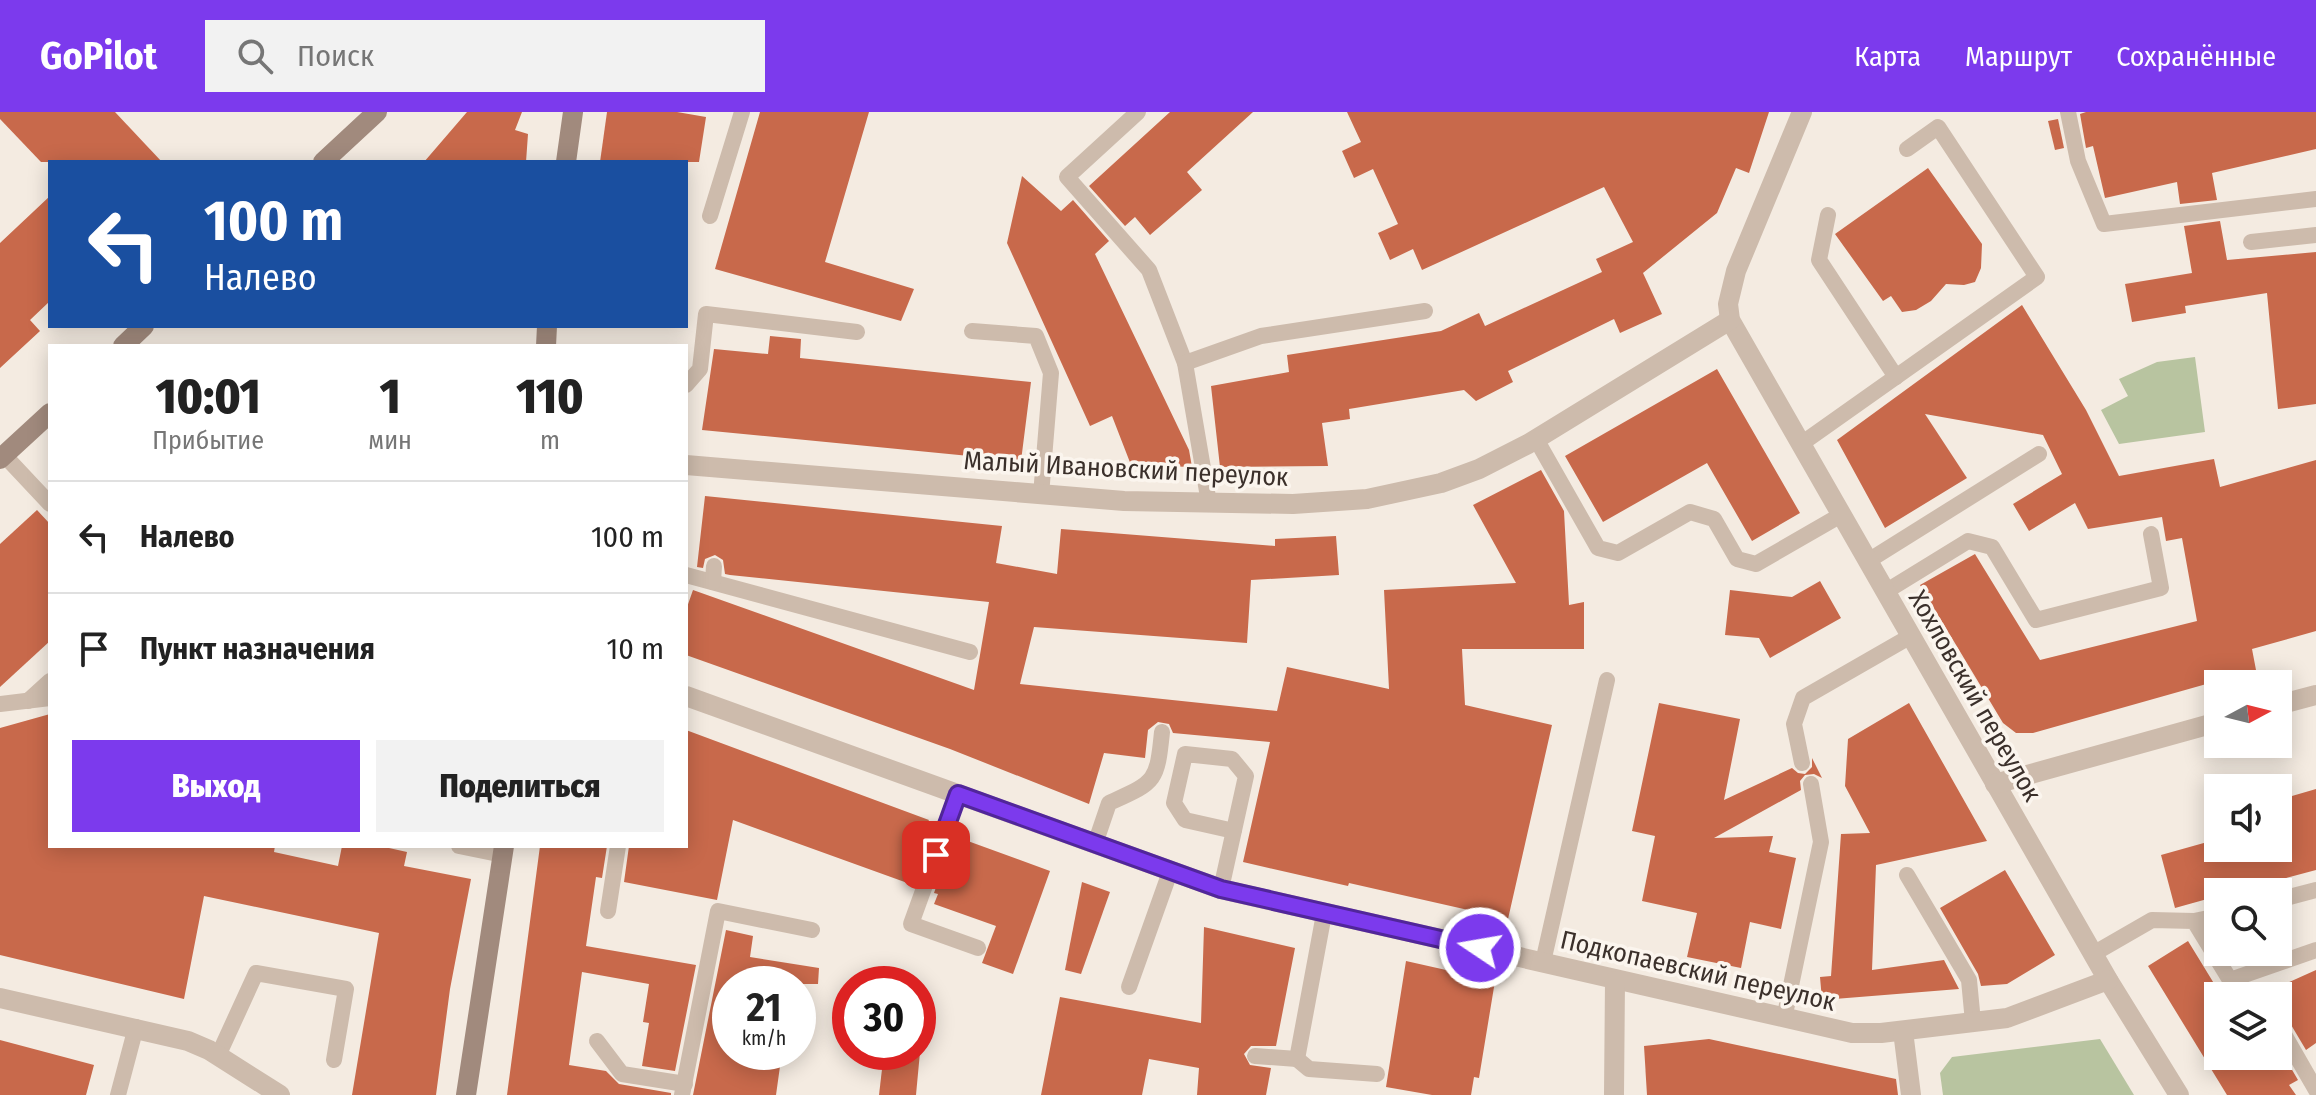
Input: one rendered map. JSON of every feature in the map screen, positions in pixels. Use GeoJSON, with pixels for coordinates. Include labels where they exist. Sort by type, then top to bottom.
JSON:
{"type":"FeatureCollection","features":[{"type":"Feature","properties":{"kind":"street"},"geometry":{"type":"LineString","coordinates":[[325,160],[377,112]]}},
{"type":"Feature","properties":{"kind":"street"},"geometry":{"type":"LineString","coordinates":[[566,160],[573,112]]}},
{"type":"Feature","properties":{"kind":"street"},"geometry":{"type":"LineString","coordinates":[[1730,320],[1728,304],[1736,271],[1802,112]]}},
{"type":"Feature","properties":{"kind":"street","name":"Малый Ивановский переулок"},"geometry":{"type":"LineString","coordinates":[[688,465],[1041,495],[1209,503],[1309,503],[1367,499],[1405,493],[1479,469],[1536,439],[1730,320]]}},
{"type":"Feature","properties":{"kind":"street","name":"Хохловский переулок"},"geometry":{"type":"LineString","coordinates":[[1730,320],[2108,980],[2179,1095]]}},
{"type":"Feature","properties":{"kind":"street"},"geometry":{"type":"LineString","coordinates":[[125,344],[142,328]]}},
{"type":"Feature","properties":{"kind":"street"},"geometry":{"type":"LineString","coordinates":[[2,457],[48,415]]}},
{"type":"Feature","properties":{"kind":"street"},"geometry":{"type":"LineString","coordinates":[[2292,701],[2316,695]]}},
{"type":"Feature","properties":{"kind":"street","name":"Подкопаевский переулок"},"geometry":{"type":"LineString","coordinates":[[688,697],[1221,889],[1852,1033],[1903,1031],[2007,1018],[2108,980]]}},
{"type":"Feature","properties":{"kind":"street"},"geometry":{"type":"LineString","coordinates":[[1995,784],[2204,726]]}},
{"type":"Feature","properties":{"kind":"street"},"geometry":{"type":"LineString","coordinates":[[466,1095],[504,850]]}},
{"type":"Feature","properties":{"kind":"street"},"geometry":{"type":"LineString","coordinates":[[1614,1095],[1615,981]]}},
{"type":"Feature","properties":{"kind":"street"},"geometry":{"type":"LineString","coordinates":[[0,998],[188,1041],[280,1095]]}},
{"type":"Feature","properties":{"kind":"street"},"geometry":{"type":"LineString","coordinates":[[1903,1031],[1911,1095]]}},
{"type":"Feature","properties":{"kind":"lane"},"geometry":{"type":"LineString","coordinates":[[710,216],[742,112]]}},
{"type":"Feature","properties":{"kind":"lane"},"geometry":{"type":"LineString","coordinates":[[1138,112],[1067,177],[1149,270],[1185,363],[1209,503]]}},
{"type":"Feature","properties":{"kind":"lane"},"geometry":{"type":"LineString","coordinates":[[2068,112],[2078,161],[2104,224],[2316,199]]}},
{"type":"Feature","properties":{"kind":"lane"},"geometry":{"type":"LineString","coordinates":[[1801,444],[2037,277],[1938,127],[1907,149]]}},
{"type":"Feature","properties":{"kind":"lane"},"geometry":{"type":"LineString","coordinates":[[1828,215],[1819,260],[1896,377]]}},
{"type":"Feature","properties":{"kind":"lane"},"geometry":{"type":"LineString","coordinates":[[2251,242],[2316,235]]}},
{"type":"Feature","properties":{"kind":"lane"},"geometry":{"type":"LineString","coordinates":[[1185,363],[1261,336],[1425,311]]}},
{"type":"Feature","properties":{"kind":"lane"},"geometry":{"type":"LineString","coordinates":[[688,383],[700,369],[706,314],[857,332]]}},
{"type":"Feature","properties":{"kind":"lane"},"geometry":{"type":"LineString","coordinates":[[972,331],[1036,336],[1051,373],[1041,495]]}},
{"type":"Feature","properties":{"kind":"lane"},"geometry":{"type":"LineString","coordinates":[[1536,439],[1598,548],[1618,553],[1690,512],[1714,519],[1737,559],[1756,564],[1841,515]]}},
{"type":"Feature","properties":{"kind":"lane"},"geometry":{"type":"LineString","coordinates":[[1868,561],[2039,454]]}},
{"type":"Feature","properties":{"kind":"lane"},"geometry":{"type":"LineString","coordinates":[[2,457],[48,502]]}},
{"type":"Feature","properties":{"kind":"lane"},"geometry":{"type":"LineString","coordinates":[[1885,592],[1968,541],[1992,547],[2036,620],[2161,588],[2151,534]]}},
{"type":"Feature","properties":{"kind":"lane"},"geometry":{"type":"LineString","coordinates":[[688,575],[713,574],[970,652]]}},
{"type":"Feature","properties":{"kind":"lane"},"geometry":{"type":"LineString","coordinates":[[1802,763],[1794,724],[1803,698],[1911,636]]}},
{"type":"Feature","properties":{"kind":"lane"},"geometry":{"type":"LineString","coordinates":[[1543,962],[1607,680]]}},
{"type":"Feature","properties":{"kind":"lane"},"geometry":{"type":"LineString","coordinates":[[26,702],[48,683]]}},
{"type":"Feature","properties":{"kind":"lane"},"geometry":{"type":"LineString","coordinates":[[0,704],[48,698]]}},
{"type":"Feature","properties":{"kind":"lane"},"geometry":{"type":"LineString","coordinates":[[1095,844],[1109,803],[1146,787],[1159,766],[1162,732]]}},
{"type":"Feature","properties":{"kind":"lane"},"geometry":{"type":"LineString","coordinates":[[1221,889],[1234,831],[1246,776],[1232,759],[1185,754],[1174,803],[1185,820],[1234,831]]}},
{"type":"Feature","properties":{"kind":"lane"},"geometry":{"type":"LineString","coordinates":[[1784,1019],[1821,842],[1811,784]]}},
{"type":"Feature","properties":{"kind":"lane"},"geometry":{"type":"LineString","coordinates":[[958,794],[911,924],[978,948]]}},
{"type":"Feature","properties":{"kind":"lane"},"geometry":{"type":"LineString","coordinates":[[482,848],[504,850]]}},
{"type":"Feature","properties":{"kind":"lane"},"geometry":{"type":"LineString","coordinates":[[608,911],[618,848]]}},
{"type":"Feature","properties":{"kind":"lane"},"geometry":{"type":"LineString","coordinates":[[1129,987],[1170,872]]}},
{"type":"Feature","properties":{"kind":"lane"},"geometry":{"type":"LineString","coordinates":[[1907,875],[1969,980],[1973,1022]]}},
{"type":"Feature","properties":{"kind":"lane"},"geometry":{"type":"LineString","coordinates":[[2292,896],[2316,890]]}},
{"type":"Feature","properties":{"kind":"lane"},"geometry":{"type":"LineString","coordinates":[[597,1041],[622,1074],[684,1089],[718,911],[812,930]]}},
{"type":"Feature","properties":{"kind":"lane"},"geometry":{"type":"LineString","coordinates":[[1297,1059],[1324,914]]}},
{"type":"Feature","properties":{"kind":"lane"},"geometry":{"type":"LineString","coordinates":[[2093,954],[2152,920],[2204,919]]}},
{"type":"Feature","properties":{"kind":"lane"},"geometry":{"type":"LineString","coordinates":[[2194,921],[2233,982]]}},
{"type":"Feature","properties":{"kind":"lane"},"geometry":{"type":"LineString","coordinates":[[2230,980],[2316,950]]}},
{"type":"Feature","properties":{"kind":"lane"},"geometry":{"type":"LineString","coordinates":[[218,1056],[256,973],[346,989],[334,1060]]}},
{"type":"Feature","properties":{"kind":"lane"},"geometry":{"type":"LineString","coordinates":[[118,1095],[136,1027]]}},
{"type":"Feature","properties":{"kind":"lane"},"geometry":{"type":"LineString","coordinates":[[2292,1048],[2316,1090]]}},
{"type":"Feature","properties":{"kind":"lane"},"geometry":{"type":"LineString","coordinates":[[1255,1056],[1297,1059],[1309,1069],[1377,1074]]}},
{"type":"Feature","properties":{"kind":"green space"},"geometry":{"type":"Polygon","coordinates":[[[2195,357],[2205,432],[2119,444],[2101,410],[2128,396],[2119,379],[2157,362],[2195,357]]]}},
{"type":"Feature","properties":{"kind":"green space"},"geometry":{"type":"Polygon","coordinates":[[[2100,1039],[2134,1095],[1943,1095],[1940,1073],[1952,1057],[2100,1039]]]}},
{"type":"Feature","properties":{"kind":"building"},"geometry":{"type":"Polygon","coordinates":[[[0,112],[115,112],[160,160],[41,162],[0,119],[0,112]]]}},
{"type":"Feature","properties":{"kind":"building"},"geometry":{"type":"Polygon","coordinates":[[[467,112],[522,112],[515,130],[528,134],[526,160],[426,160],[467,112]]]}},
{"type":"Feature","properties":{"kind":"building"},"geometry":{"type":"Polygon","coordinates":[[[607,112],[677,112],[706,117],[699,162],[600,160],[607,112]]]}},
{"type":"Feature","properties":{"kind":"building"},"geometry":{"type":"Polygon","coordinates":[[[760,112],[869,112],[825,262],[914,289],[901,321],[715,269],[760,112]]]}},
{"type":"Feature","properties":{"kind":"building"},"geometry":{"type":"Polygon","coordinates":[[[1170,112],[1253,112],[1187,172],[1202,190],[1150,235],[1135,217],[1125,226],[1089,186],[1170,112]]]}},
{"type":"Feature","properties":{"kind":"building"},"geometry":{"type":"Polygon","coordinates":[[[1347,112],[1769,112],[1749,173],[1736,168],[1717,213],[1643,273],[1662,314],[1620,333],[1614,319],[1508,371],[1513,382],[1476,401],[1464,390],[1349,409],[1350,419],[1322,423],[1328,466],[1220,467],[1211,386],[1289,372],[1287,355],[1441,331],[1479,313],[1485,326],[1602,272],[1596,259],[1633,242],[1604,187],[1422,270],[1413,249],[1390,260],[1378,233],[1398,224],[1373,169],[1354,178],[1342,151],[1361,142],[1347,112]]]}},
{"type":"Feature","properties":{"kind":"building"},"geometry":{"type":"Polygon","coordinates":[[[2316,112],[2316,149],[2212,173],[2217,200],[2180,204],[2177,182],[2105,198],[2093,146],[2086,148],[2080,114],[2316,112]]]}},
{"type":"Feature","properties":{"kind":"building"},"geometry":{"type":"Polygon","coordinates":[[[2058,119],[2064,148],[2055,150],[2048,121],[2058,119]]]}},
{"type":"Feature","properties":{"kind":"building"},"geometry":{"type":"Polygon","coordinates":[[[1928,168],[1982,244],[1981,268],[1975,282],[1946,284],[1931,301],[1916,310],[1902,312],[1891,296],[1883,301],[1835,234],[1928,168]]]}},
{"type":"Feature","properties":{"kind":"building"},"geometry":{"type":"Polygon","coordinates":[[[1022,176],[1061,211],[1073,200],[1109,241],[1095,254],[1189,450],[1192,467],[1131,465],[1112,416],[1090,426],[1007,243],[1022,176]]]}},
{"type":"Feature","properties":{"kind":"building"},"geometry":{"type":"Polygon","coordinates":[[[48,198],[48,303],[30,320],[40,331],[0,368],[0,243],[48,198]]]}},
{"type":"Feature","properties":{"kind":"building"},"geometry":{"type":"Polygon","coordinates":[[[2220,221],[2227,260],[2316,252],[2316,404],[2278,409],[2267,293],[2185,306],[2186,313],[2132,322],[2125,284],[2192,273],[2184,226],[2220,221]]]}},
{"type":"Feature","properties":{"kind":"building"},"geometry":{"type":"Polygon","coordinates":[[[2022,305],[2086,410],[2119,476],[2214,459],[2220,487],[2316,460],[2316,631],[2252,649],[2256,670],[2204,670],[2204,685],[2033,733],[2016,733],[2003,723],[1920,585],[1975,554],[2040,660],[2197,621],[2182,538],[2166,541],[2162,517],[2088,529],[2075,503],[2029,531],[2013,504],[2062,474],[2043,435],[1925,414],[1967,478],[1885,528],[1837,440],[2022,305]]]}},
{"type":"Feature","properties":{"kind":"building"},"geometry":{"type":"Polygon","coordinates":[[[770,336],[801,339],[800,358],[1031,382],[1021,461],[702,430],[714,349],[768,354],[770,336]]]}},
{"type":"Feature","properties":{"kind":"building"},"geometry":{"type":"Polygon","coordinates":[[[1717,369],[1800,513],[1752,541],[1707,463],[1603,522],[1565,456],[1717,369]]]}},
{"type":"Feature","properties":{"kind":"building"},"geometry":{"type":"Polygon","coordinates":[[[1541,470],[1564,511],[1569,605],[1584,602],[1584,649],[1462,649],[1465,705],[1552,725],[1508,919],[1243,862],[1270,742],[1173,733],[1169,724],[1158,722],[1148,730],[1145,758],[1104,753],[1089,804],[950,749],[688,656],[688,604],[693,590],[974,690],[989,602],[730,575],[725,574],[723,560],[715,555],[705,559],[703,568],[697,567],[705,496],[1002,526],[996,563],[1057,574],[1061,529],[1275,546],[1275,539],[1336,536],[1339,575],[1251,580],[1247,643],[1034,627],[1020,684],[1277,711],[1287,667],[1389,689],[1384,590],[1516,583],[1473,505],[1541,470]]]}},
{"type":"Feature","properties":{"kind":"building"},"geometry":{"type":"Polygon","coordinates":[[[37,510],[48,522],[48,643],[0,687],[0,544],[37,510]]]}},
{"type":"Feature","properties":{"kind":"building"},"geometry":{"type":"Polygon","coordinates":[[[1820,581],[1841,618],[1770,658],[1759,638],[1725,635],[1730,590],[1792,597],[1820,581]]]}},
{"type":"Feature","properties":{"kind":"building"},"geometry":{"type":"Polygon","coordinates":[[[1659,703],[1740,719],[1724,800],[1792,768],[1805,774],[1812,767],[1812,758],[1822,778],[1814,774],[1805,775],[1800,781],[1801,790],[1714,838],[1773,836],[1769,852],[1796,858],[1781,929],[1750,922],[1741,968],[1687,957],[1697,913],[1642,901],[1655,836],[1632,831],[1659,703]]]}},
{"type":"Feature","properties":{"kind":"building"},"geometry":{"type":"Polygon","coordinates":[[[1909,703],[1987,841],[1876,865],[1872,970],[1944,960],[1959,989],[1822,1000],[1820,977],[1831,976],[1841,834],[1870,833],[1845,786],[1848,739],[1909,703]]]}},
{"type":"Feature","properties":{"kind":"building"},"geometry":{"type":"Polygon","coordinates":[[[48,715],[48,848],[275,848],[274,852],[338,866],[342,848],[389,848],[407,852],[404,866],[471,879],[450,989],[436,1095],[352,1095],[379,933],[204,896],[184,999],[0,955],[0,728],[48,715]]]}},
{"type":"Feature","properties":{"kind":"building"},"geometry":{"type":"Polygon","coordinates":[[[688,731],[929,820],[926,826],[934,829],[913,885],[733,820],[717,900],[624,882],[629,848],[688,848],[688,731]]]}},
{"type":"Feature","properties":{"kind":"building"},"geometry":{"type":"Polygon","coordinates":[[[2316,789],[2316,870],[2286,878],[2204,878],[2204,900],[2175,908],[2161,855],[2204,843],[2204,862],[2292,862],[2292,796],[2316,789]]]}},
{"type":"Feature","properties":{"kind":"building"},"geometry":{"type":"Polygon","coordinates":[[[954,836],[1050,871],[1013,974],[982,963],[996,926],[934,904],[938,894],[934,893],[954,836]]]}},
{"type":"Feature","properties":{"kind":"building"},"geometry":{"type":"Polygon","coordinates":[[[540,848],[607,848],[602,878],[596,877],[586,946],[696,965],[675,1071],[642,1066],[649,1023],[643,1022],[649,984],[582,972],[569,1065],[606,1071],[619,1084],[671,1095],[507,1095],[540,848]]]}},
{"type":"Feature","properties":{"kind":"building"},"geometry":{"type":"Polygon","coordinates":[[[2005,870],[2055,955],[2007,984],[1981,986],[1978,974],[1940,908],[2005,870]]]}},
{"type":"Feature","properties":{"kind":"building"},"geometry":{"type":"Polygon","coordinates":[[[1082,882],[1110,892],[1081,974],[1065,970],[1082,882]]]}},
{"type":"Feature","properties":{"kind":"building"},"geometry":{"type":"Polygon","coordinates":[[[1204,927],[1295,948],[1276,1046],[1251,1046],[1244,1054],[1250,1065],[1271,1068],[1266,1095],[1197,1095],[1199,1068],[1149,1059],[1142,1095],[1041,1095],[1060,997],[1201,1023],[1204,927]]]}},
{"type":"Feature","properties":{"kind":"building"},"geometry":{"type":"Polygon","coordinates":[[[726,930],[753,936],[750,957],[806,966],[719,966],[726,930]]]}},
{"type":"Feature","properties":{"kind":"building"},"geometry":{"type":"Polygon","coordinates":[[[2188,941],[2213,982],[2204,982],[2204,1057],[2148,966],[2188,941]]]}},
{"type":"Feature","properties":{"kind":"building"},"geometry":{"type":"Polygon","coordinates":[[[1406,961],[1495,981],[1479,1078],[1474,1077],[1471,1095],[1432,1095],[1386,1087],[1406,961]]]}},
{"type":"Feature","properties":{"kind":"building"},"geometry":{"type":"Polygon","coordinates":[[[816,968],[819,968],[816,984],[816,968]]]}},
{"type":"Feature","properties":{"kind":"building"},"geometry":{"type":"Polygon","coordinates":[[[2316,970],[2316,1043],[2306,1050],[2292,1026],[2292,982],[2289,982],[2316,970]]]}},
{"type":"Feature","properties":{"kind":"building"},"geometry":{"type":"Polygon","coordinates":[[[712,1000],[712,1070],[779,1070],[776,1095],[693,1095],[712,1000]]]}},
{"type":"Feature","properties":{"kind":"building"},"geometry":{"type":"Polygon","coordinates":[[[1709,1039],[1896,1079],[1898,1095],[1647,1095],[1644,1046],[1709,1039]]]}},
{"type":"Feature","properties":{"kind":"building"},"geometry":{"type":"Polygon","coordinates":[[[0,1040],[94,1065],[86,1095],[0,1095],[0,1040]]]}},
{"type":"Feature","properties":{"kind":"building"},"geometry":{"type":"Polygon","coordinates":[[[882,1070],[918,1070],[916,1095],[879,1095],[882,1070]]]}},
{"type":"Feature","properties":{"kind":"building"},"geometry":{"type":"Polygon","coordinates":[[[2212,1070],[2292,1070],[2298,1080],[2289,1085],[2296,1095],[2227,1095],[2212,1070]]]}},
{"type":"Feature","properties":{"kind":"route"},"geometry":{"type":"LineString","coordinates":[[936,855],[958,794],[1221,889],[1480,948]]}}]}
